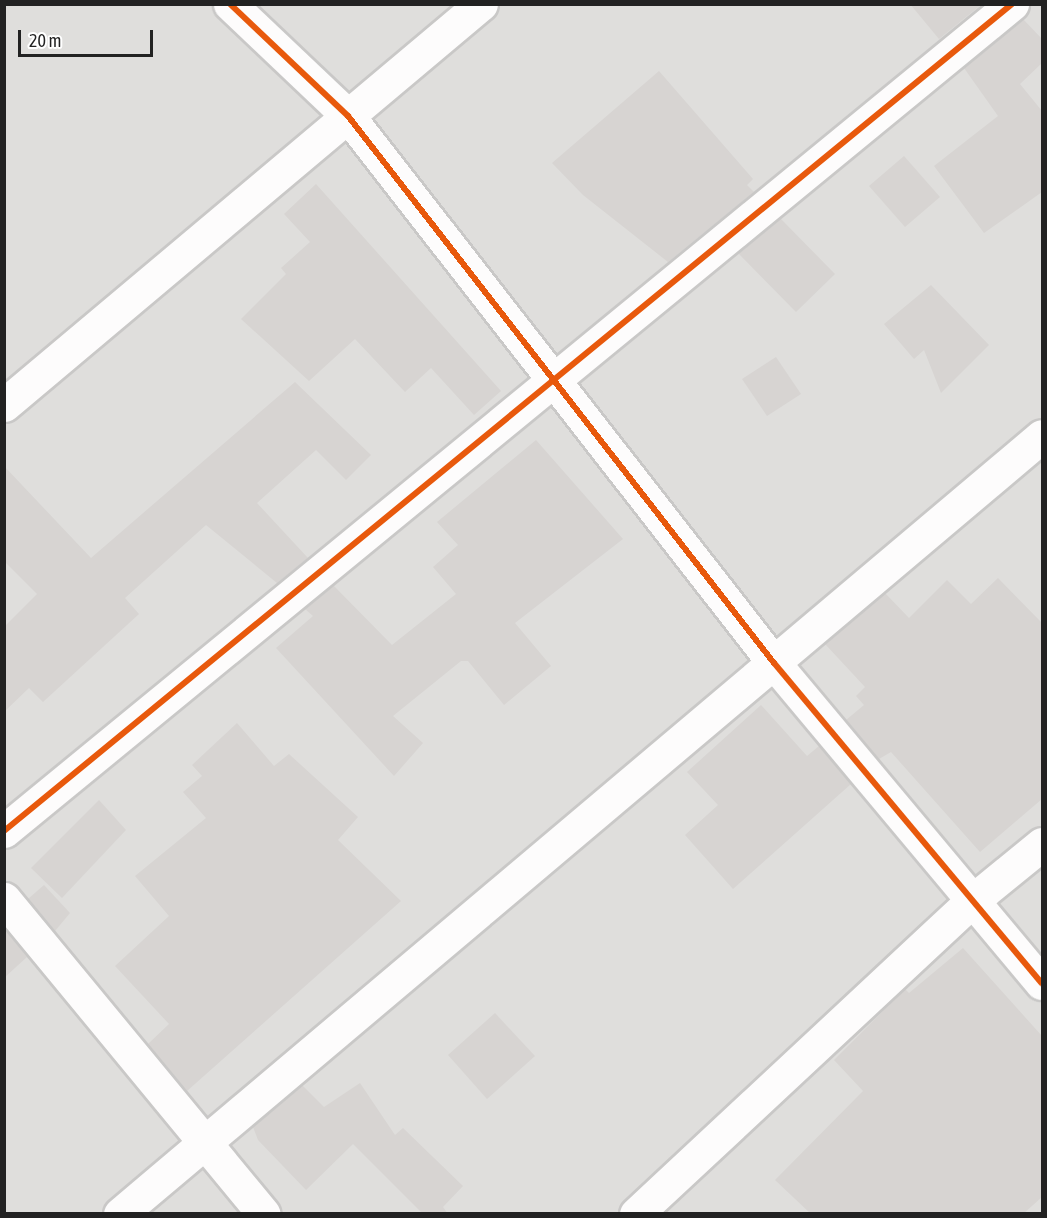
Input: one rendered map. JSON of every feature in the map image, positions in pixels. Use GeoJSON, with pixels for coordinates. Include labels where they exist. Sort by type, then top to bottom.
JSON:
{"type":"FeatureCollection","features":[{"type":"Feature","properties":{"kind":"street"},"geometry":{"type":"LineString","coordinates":[[230,4],[348,116],[774,663],[1042,983]]}},
{"type":"Feature","properties":{"kind":"street"},"geometry":{"type":"LineString","coordinates":[[4,405],[481,4]]}},
{"type":"Feature","properties":{"kind":"street"},"geometry":{"type":"LineString","coordinates":[[4,831],[557,383],[1012,4]]}},
{"type":"Feature","properties":{"kind":"street"},"geometry":{"type":"LineString","coordinates":[[120,1214],[1042,436]]}},
{"type":"Feature","properties":{"kind":"street"},"geometry":{"type":"LineString","coordinates":[[636,1214],[972,901],[1042,844]]}},
{"type":"Feature","properties":{"kind":"street"},"geometry":{"type":"LineString","coordinates":[[4,899],[264,1214]]}},
{"type":"Feature","properties":{"kind":"shaded area"},"geometry":{"type":"Polygon","coordinates":[[[5,5],[1042,5],[1042,1213],[5,1213],[5,5]]]}},
{"type":"Feature","properties":{"kind":"building"},"geometry":{"type":"Polygon","coordinates":[[[910,4],[982,4],[939,39],[910,4]]]}},
{"type":"Feature","properties":{"kind":"building"},"geometry":{"type":"Polygon","coordinates":[[[1023,19],[1042,39],[1042,63],[1020,84],[1042,111],[1042,192],[984,233],[934,166],[998,116],[964,68],[1023,19]]]}},
{"type":"Feature","properties":{"kind":"building"},"geometry":{"type":"Polygon","coordinates":[[[659,71],[753,179],[747,185],[754,192],[668,262],[583,195],[552,163],[659,71]]]}},
{"type":"Feature","properties":{"kind":"building"},"geometry":{"type":"Polygon","coordinates":[[[904,156],[940,197],[905,227],[869,186],[904,156]]]}},
{"type":"Feature","properties":{"kind":"building"},"geometry":{"type":"Polygon","coordinates":[[[316,184],[501,391],[474,415],[431,368],[405,392],[355,339],[309,381],[241,319],[286,274],[281,268],[310,242],[284,214],[316,184]]]}},
{"type":"Feature","properties":{"kind":"building"},"geometry":{"type":"Polygon","coordinates":[[[780,218],[835,274],[796,312],[738,253],[780,218]]]}},
{"type":"Feature","properties":{"kind":"building"},"geometry":{"type":"Polygon","coordinates":[[[931,285],[989,345],[941,393],[924,350],[914,359],[884,324],[931,285]]]}},
{"type":"Feature","properties":{"kind":"building"},"geometry":{"type":"Polygon","coordinates":[[[776,357],[801,394],[767,416],[742,379],[776,357]]]}},
{"type":"Feature","properties":{"kind":"building"},"geometry":{"type":"Polygon","coordinates":[[[295,382],[371,455],[346,480],[316,450],[257,503],[308,558],[277,583],[206,525],[125,598],[139,614],[43,702],[29,688],[4,712],[4,627],[37,594],[4,561],[4,466],[91,558],[295,382]]]}},
{"type":"Feature","properties":{"kind":"building"},"geometry":{"type":"Polygon","coordinates":[[[536,440],[623,539],[515,623],[551,666],[504,705],[468,661],[461,661],[393,716],[423,743],[394,776],[276,648],[313,616],[305,609],[333,585],[392,645],[456,594],[433,567],[458,545],[437,522],[536,440]]]}},
{"type":"Feature","properties":{"kind":"building"},"geometry":{"type":"Polygon","coordinates":[[[998,578],[1042,623],[1042,799],[980,852],[891,752],[879,759],[846,720],[864,705],[856,696],[865,687],[825,644],[885,593],[909,618],[947,580],[971,604],[998,578]]]}},
{"type":"Feature","properties":{"kind":"building"},"geometry":{"type":"Polygon","coordinates":[[[761,705],[807,756],[819,746],[851,784],[733,889],[685,835],[718,805],[687,772],[761,705]]]}},
{"type":"Feature","properties":{"kind":"building"},"geometry":{"type":"Polygon","coordinates":[[[237,723],[274,766],[289,754],[358,817],[338,840],[401,901],[187,1091],[148,1044],[169,1024],[115,966],[169,916],[135,876],[206,818],[183,792],[202,776],[192,765],[237,723]]]}},
{"type":"Feature","properties":{"kind":"building"},"geometry":{"type":"Polygon","coordinates":[[[99,800],[126,830],[62,898],[31,868],[99,800]]]}},
{"type":"Feature","properties":{"kind":"building"},"geometry":{"type":"Polygon","coordinates":[[[44,885],[70,913],[55,931],[28,899],[44,885]]]}},
{"type":"Feature","properties":{"kind":"building"},"geometry":{"type":"Polygon","coordinates":[[[4,929],[27,957],[4,978],[4,929]]]}},
{"type":"Feature","properties":{"kind":"building"},"geometry":{"type":"Polygon","coordinates":[[[963,948],[1042,1036],[1042,1197],[1023,1214],[811,1214],[775,1180],[863,1091],[834,1060],[905,989],[909,993],[963,948]]]}},
{"type":"Feature","properties":{"kind":"building"},"geometry":{"type":"Polygon","coordinates":[[[495,1013],[535,1056],[487,1099],[448,1055],[495,1013]]]}},
{"type":"Feature","properties":{"kind":"building"},"geometry":{"type":"Polygon","coordinates":[[[360,1083],[395,1135],[403,1128],[463,1186],[443,1207],[448,1214],[423,1214],[353,1144],[306,1190],[258,1140],[253,1127],[302,1085],[324,1107],[360,1083]]]}},
{"type":"Feature","properties":{"kind":"cycle path"},"geometry":{"type":"LineString","coordinates":[[230,4],[348,116],[774,663],[1042,983]]}},
{"type":"Feature","properties":{"kind":"cycle path"},"geometry":{"type":"LineString","coordinates":[[4,831],[1012,4]]}}]}
